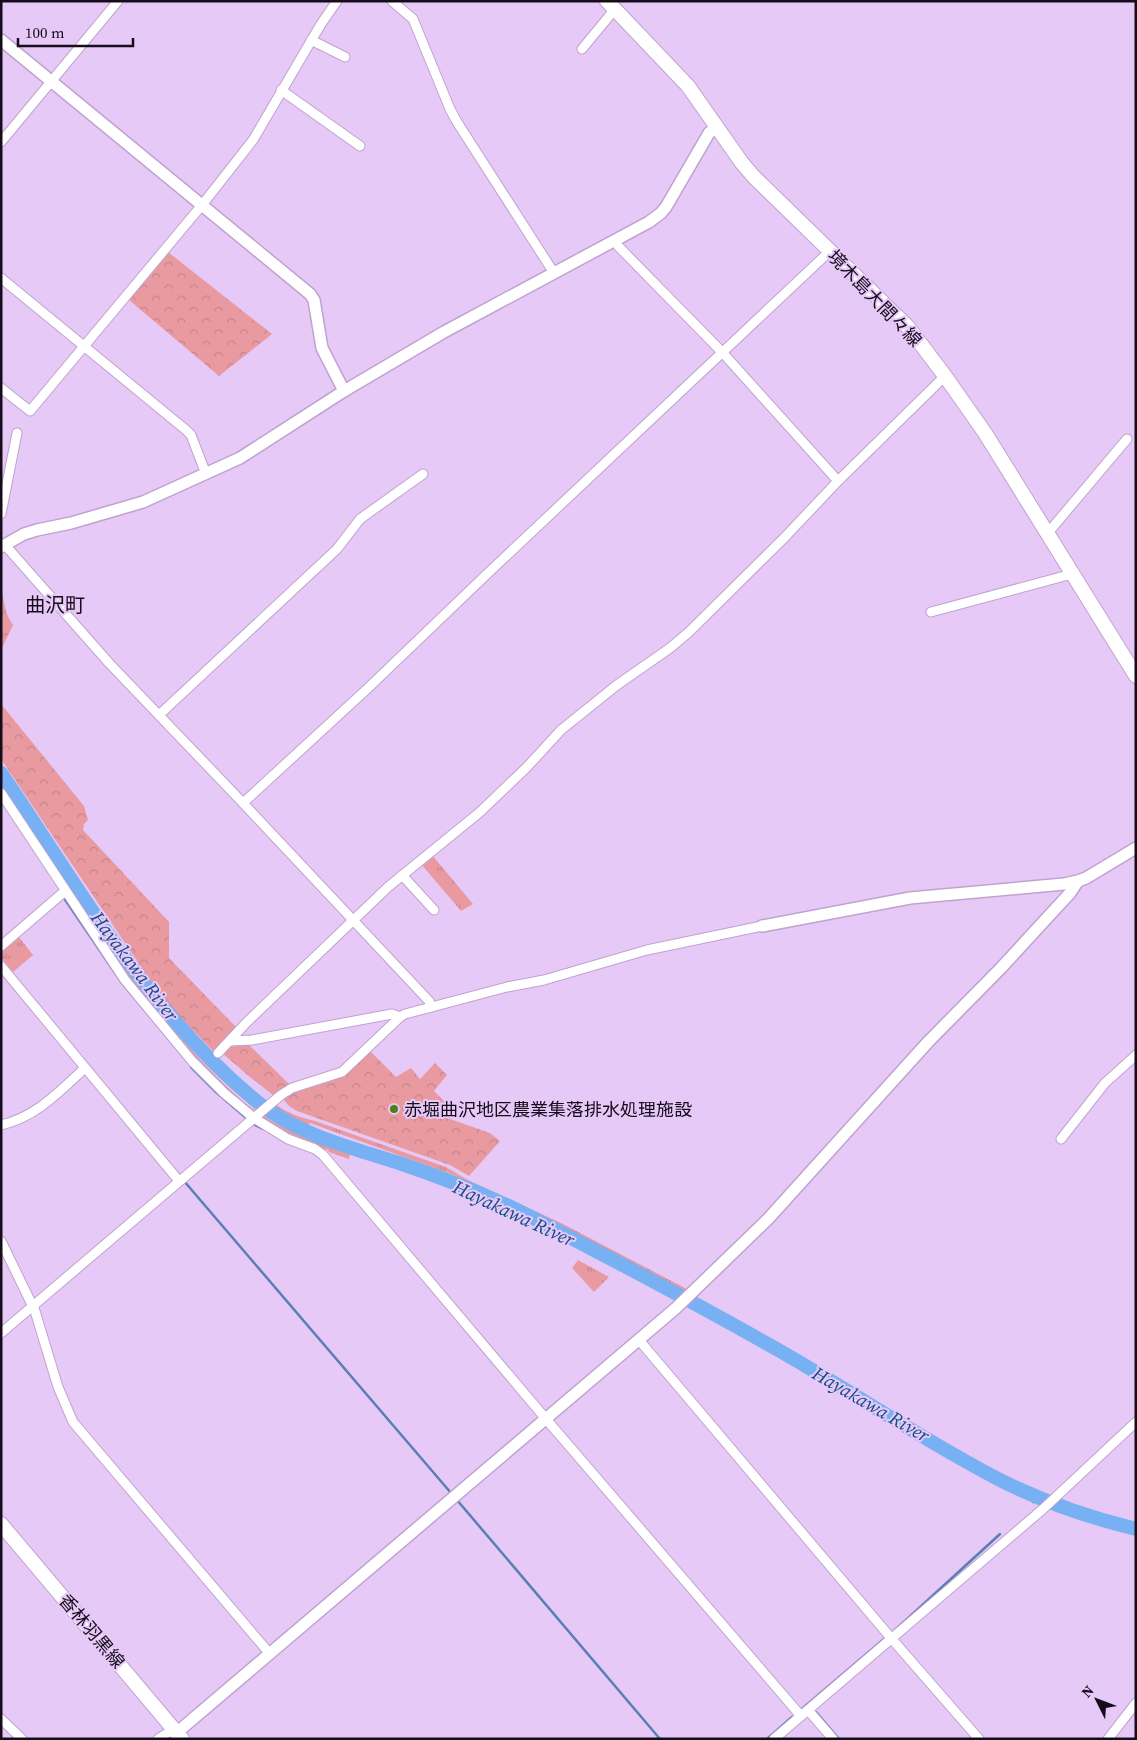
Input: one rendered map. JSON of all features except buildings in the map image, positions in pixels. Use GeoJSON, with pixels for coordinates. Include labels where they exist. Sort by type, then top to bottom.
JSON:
{"type":"FeatureCollection","features":[{"type":"Feature","properties":{"kind":"main road","name":"境木島大間々線"},"geometry":{"type":"LineString","coordinates":[[611,5],[688,86],[754,177],[908,327],[985,433],[1136,676]]}},
{"type":"Feature","properties":{"kind":"main road","name":"香林羽黒線"},"geometry":{"type":"LineString","coordinates":[[1,1524],[179,1735]]}},
{"type":"Feature","properties":{"kind":"street"},"geometry":{"type":"LineString","coordinates":[[1,142],[118,1]]}},
{"type":"Feature","properties":{"kind":"street"},"geometry":{"type":"LineString","coordinates":[[1,388],[30,411],[202,205],[253,140],[281,90],[337,1]]}},
{"type":"Feature","properties":{"kind":"street"},"geometry":{"type":"LineString","coordinates":[[392,1],[413,19],[457,122],[554,273]]}},
{"type":"Feature","properties":{"kind":"street"},"geometry":{"type":"LineString","coordinates":[[582,49],[611,5]]}},
{"type":"Feature","properties":{"kind":"street"},"geometry":{"type":"LineString","coordinates":[[1,40],[310,294],[314,300],[322,348],[344,390]]}},
{"type":"Feature","properties":{"kind":"street"},"geometry":{"type":"LineString","coordinates":[[312,40],[345,57]]}},
{"type":"Feature","properties":{"kind":"street"},"geometry":{"type":"LineString","coordinates":[[281,90],[360,146]]}},
{"type":"Feature","properties":{"kind":"street"},"geometry":{"type":"LineString","coordinates":[[431,1007],[429,1001],[109,663],[3,546],[24,534],[71,523],[143,502],[240,458],[344,390],[444,332],[649,222],[661,213],[709,133],[717,127]]}},
{"type":"Feature","properties":{"kind":"street"},"geometry":{"type":"LineString","coordinates":[[614,241],[722,352],[838,481]]}},
{"type":"Feature","properties":{"kind":"street"},"geometry":{"type":"LineString","coordinates":[[243,803],[367,689],[830,251]]}},
{"type":"Feature","properties":{"kind":"street"},"geometry":{"type":"LineString","coordinates":[[1,278],[189,432],[206,474]]}},
{"type":"Feature","properties":{"kind":"street"},"geometry":{"type":"LineString","coordinates":[[218,1053],[254,1016],[402,875],[480,812],[527,767],[561,730],[616,685],[670,648],[689,632],[945,376]]}},
{"type":"Feature","properties":{"kind":"street"},"geometry":{"type":"LineString","coordinates":[[1,514],[17,433]]}},
{"type":"Feature","properties":{"kind":"street"},"geometry":{"type":"LineString","coordinates":[[1047,534],[1127,439]]}},
{"type":"Feature","properties":{"kind":"street"},"geometry":{"type":"LineString","coordinates":[[159,715],[337,549],[360,519],[423,474]]}},
{"type":"Feature","properties":{"kind":"street"},"geometry":{"type":"LineString","coordinates":[[931,612],[1072,574]]}},
{"type":"Feature","properties":{"kind":"street"},"geometry":{"type":"LineString","coordinates":[[1,793],[125,980],[175,1042],[218,1088],[256,1117],[288,1139],[315,1149],[324,1155],[546,1419],[804,1713],[833,1739]]}},
{"type":"Feature","properties":{"kind":"street"},"geometry":{"type":"LineString","coordinates":[[1,1333],[273,1101],[292,1088],[342,1072],[400,1017],[507,987],[544,980],[647,950],[762,926],[910,898],[1078,882],[1136,848]]}},
{"type":"Feature","properties":{"kind":"street"},"geometry":{"type":"LineString","coordinates":[[402,875],[434,910]]}},
{"type":"Feature","properties":{"kind":"street"},"geometry":{"type":"LineString","coordinates":[[158,1739],[169,1732],[179,1735],[181,1729],[676,1308],[768,1219],[928,1042],[1070,894],[1078,882]]}},
{"type":"Feature","properties":{"kind":"street"},"geometry":{"type":"LineString","coordinates":[[1,946],[65,891]]}},
{"type":"Feature","properties":{"kind":"street"},"geometry":{"type":"LineString","coordinates":[[1,966],[179,1182]]}},
{"type":"Feature","properties":{"kind":"street"},"geometry":{"type":"LineString","coordinates":[[231,1040],[252,1040],[392,1014],[400,1017]]}},
{"type":"Feature","properties":{"kind":"street"},"geometry":{"type":"LineString","coordinates":[[1061,1139],[1105,1083],[1136,1055]]}},
{"type":"Feature","properties":{"kind":"street"},"geometry":{"type":"LineString","coordinates":[[1,1125],[16,1121],[36,1111],[85,1068]]}},
{"type":"Feature","properties":{"kind":"street"},"geometry":{"type":"LineString","coordinates":[[1,1241],[33,1306],[58,1387],[73,1422],[270,1654]]}},
{"type":"Feature","properties":{"kind":"street"},"geometry":{"type":"LineString","coordinates":[[640,1340],[979,1739]]}},
{"type":"Feature","properties":{"kind":"street"},"geometry":{"type":"LineString","coordinates":[[774,1739],[1043,1509],[1136,1422]]}},
{"type":"Feature","properties":{"kind":"street"},"geometry":{"type":"LineString","coordinates":[[1108,1739],[1136,1703]]}},
{"type":"Feature","properties":{"kind":"street"},"geometry":{"type":"LineString","coordinates":[[1,1718],[22,1739]]}},
{"type":"Feature","properties":{"kind":"green space"},"geometry":{"type":"Polygon","coordinates":[[[168,252],[272,334],[219,376],[129,300],[168,252]]]}},
{"type":"Feature","properties":{"kind":"green space"},"geometry":{"type":"Polygon","coordinates":[[[1,588],[6,612],[13,625],[1,650],[1,588]]]}},
{"type":"Feature","properties":{"kind":"green space"},"geometry":{"type":"Polygon","coordinates":[[[1,704],[84,806],[88,820],[84,824],[83,830],[169,922],[169,958],[236,1027],[215,1053],[162,998],[1,759],[1,704]]]}},
{"type":"Feature","properties":{"kind":"green space"},"geometry":{"type":"Polygon","coordinates":[[[44,849],[137,983],[177,1034],[215,1075],[257,1112],[297,1134],[350,1154],[349,1159],[297,1140],[281,1132],[256,1112],[250,1111],[215,1082],[126,977],[41,851],[44,849]]]}},
{"type":"Feature","properties":{"kind":"green space"},"geometry":{"type":"Polygon","coordinates":[[[432,855],[473,904],[461,911],[421,864],[432,855]]]}},
{"type":"Feature","properties":{"kind":"green space"},"geometry":{"type":"Polygon","coordinates":[[[19,937],[33,955],[13,972],[1,957],[1,951],[19,937]]]}},
{"type":"Feature","properties":{"kind":"green space"},"geometry":{"type":"Polygon","coordinates":[[[248,1044],[290,1085],[273,1095],[222,1053],[230,1047],[248,1044]]]}},
{"type":"Feature","properties":{"kind":"green space"},"geometry":{"type":"Polygon","coordinates":[[[369,1050],[396,1077],[411,1068],[420,1079],[435,1063],[447,1075],[434,1091],[446,1103],[436,1114],[490,1133],[500,1141],[469,1176],[450,1165],[297,1111],[283,1099],[291,1093],[346,1074],[369,1050]]]}},
{"type":"Feature","properties":{"kind":"green space"},"geometry":{"type":"Polygon","coordinates":[[[276,1105],[300,1117],[446,1167],[466,1179],[563,1224],[685,1288],[687,1291],[685,1293],[561,1227],[471,1185],[454,1175],[310,1123],[308,1126],[287,1115],[274,1106],[276,1105]]]}},
{"type":"Feature","properties":{"kind":"green space"},"geometry":{"type":"Polygon","coordinates":[[[578,1260],[609,1277],[594,1292],[572,1268],[578,1260]]]}},
{"type":"Feature","properties":{"kind":"waterway","name":"Hayakawa River"},"geometry":{"type":"LineString","coordinates":[[1,773],[88,905],[150,991],[220,1069],[260,1104],[276,1115],[310,1133],[430,1174],[513,1208],[739,1327],[930,1441],[1004,1482],[1068,1509],[1136,1529]]}},
{"type":"Feature","properties":{"kind":"waterway"},"geometry":{"type":"LineString","coordinates":[[64,898],[122,983],[188,1062]]}},
{"type":"Feature","properties":{"kind":"waterway"},"geometry":{"type":"LineString","coordinates":[[191,1067],[245,1117]]}},
{"type":"Feature","properties":{"kind":"waterway"},"geometry":{"type":"LineString","coordinates":[[255,1125],[263,1129]]}},
{"type":"Feature","properties":{"kind":"waterway"},"geometry":{"type":"LineString","coordinates":[[184,1181],[451,1493]]}},
{"type":"Feature","properties":{"kind":"waterway"},"geometry":{"type":"LineString","coordinates":[[1033,1502],[1037,1497]]}},
{"type":"Feature","properties":{"kind":"waterway"},"geometry":{"type":"LineString","coordinates":[[457,1500],[660,1739]]}},
{"type":"Feature","properties":{"kind":"waterway"},"geometry":{"type":"LineString","coordinates":[[894,1631],[1000,1534]]}},
{"type":"Feature","properties":{"kind":"waterway"},"geometry":{"type":"LineString","coordinates":[[803,1708],[884,1639]]}},
{"type":"Feature","properties":{"kind":"waterway"},"geometry":{"type":"LineString","coordinates":[[816,1712],[839,1739]]}},
{"type":"Feature","properties":{"kind":"waterway"},"geometry":{"type":"LineString","coordinates":[[767,1739],[792,1717]]}},
{"type":"Feature","properties":{"kind":"place","name":"赤堀曲沢地区農業集落排水処理施設"},"geometry":{"type":"Point","coordinates":[394,1109]}},
{"type":"Feature","properties":{"kind":"district","name":"曲沢町"},"geometry":{"type":"Point","coordinates":[55,605]}}]}
